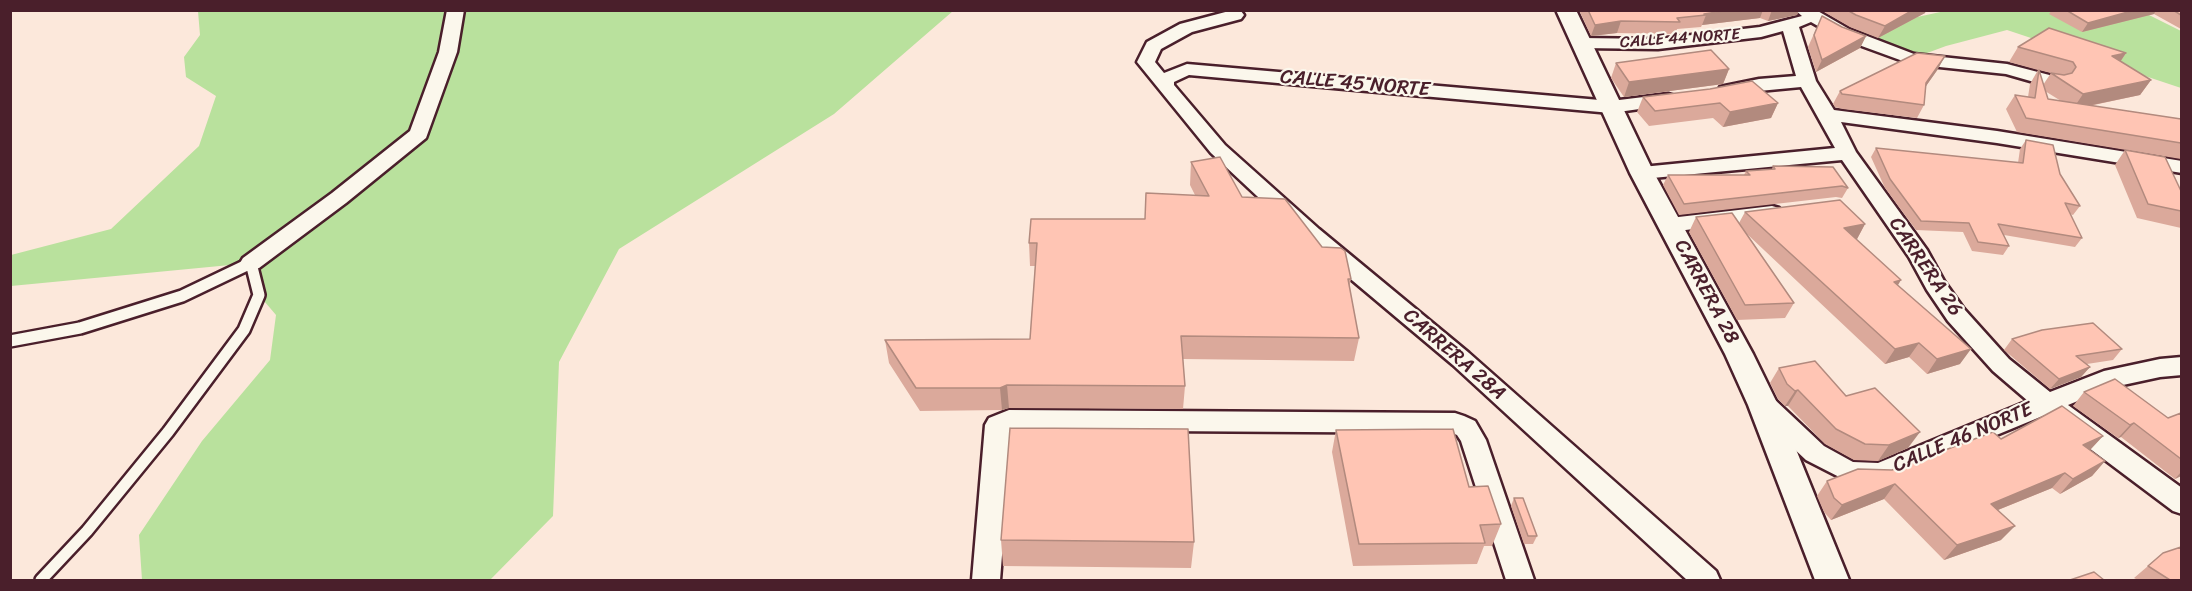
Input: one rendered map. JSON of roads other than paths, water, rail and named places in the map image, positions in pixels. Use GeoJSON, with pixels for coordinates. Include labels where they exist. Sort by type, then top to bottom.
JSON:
{"type":"FeatureCollection","features":[{"type":"Feature","properties":{"kind":"street"},"geometry":{"type":"LineString","coordinates":[[251,263],[339,198],[419,134],[448,51],[456,10]]}},
{"type":"Feature","properties":{"kind":"street","name":"CARRERA 28"},"geometry":{"type":"LineString","coordinates":[[1566,10],[1642,173],[1763,405],[1832,580]]}},
{"type":"Feature","properties":{"kind":"street"},"geometry":{"type":"LineString","coordinates":[[1808,14],[1870,45],[1911,58],[2007,69],[2055,82]]}},
{"type":"Feature","properties":{"kind":"street","name":"CALLE 44 NORTE"},"geometry":{"type":"LineString","coordinates":[[1581,43],[1658,44],[1729,38],[1790,25],[1808,14]]}},
{"type":"Feature","properties":{"kind":"street"},"geometry":{"type":"LineString","coordinates":[[1165,86],[1146,62],[1153,46],[1186,27],[1235,15]]}},
{"type":"Feature","properties":{"kind":"street","name":"CARRERA 26"},"geometry":{"type":"LineString","coordinates":[[1790,25],[1807,81],[1828,115],[1847,153],[1919,255],[1935,285],[1956,315],[2001,365],[2047,403],[2181,502]]}},
{"type":"Feature","properties":{"kind":"street","name":"CALLE 45 NORTE"},"geometry":{"type":"LineString","coordinates":[[1165,86],[1165,79],[1187,69],[1611,107]]}},
{"type":"Feature","properties":{"kind":"street"},"geometry":{"type":"LineString","coordinates":[[1714,93],[1759,85],[1807,81]]}},
{"type":"Feature","properties":{"kind":"street","name":"CARRERA 28A"},"geometry":{"type":"LineString","coordinates":[[1165,86],[1218,149],[1311,234],[1461,359],[1707,580]]}},
{"type":"Feature","properties":{"kind":"street"},"geometry":{"type":"LineString","coordinates":[[1611,107],[1682,98]]}},
{"type":"Feature","properties":{"kind":"street"},"geometry":{"type":"LineString","coordinates":[[1828,115],[1997,137],[2172,170]]}},
{"type":"Feature","properties":{"kind":"street"},"geometry":{"type":"LineString","coordinates":[[1642,173],[1847,153]]}},
{"type":"Feature","properties":{"kind":"street"},"geometry":{"type":"LineString","coordinates":[[1670,225],[1788,211]]}},
{"type":"Feature","properties":{"kind":"street","name":"CALLE 46 NORTE"},"geometry":{"type":"LineString","coordinates":[[1763,405],[1815,453],[1849,472],[1880,473],[2104,380],[2181,366]]}},
{"type":"Feature","properties":{"kind":"street"},"geometry":{"type":"LineString","coordinates":[[986,580],[998,425],[1010,420],[1455,423],[1466,428],[1473,440],[1520,580]]}},
{"type":"Feature","properties":{"kind":"lane"},"geometry":{"type":"LineString","coordinates":[[10,341],[80,328],[182,296],[251,263],[259,296],[244,330],[153,450],[87,531],[41,580]]}}]}
